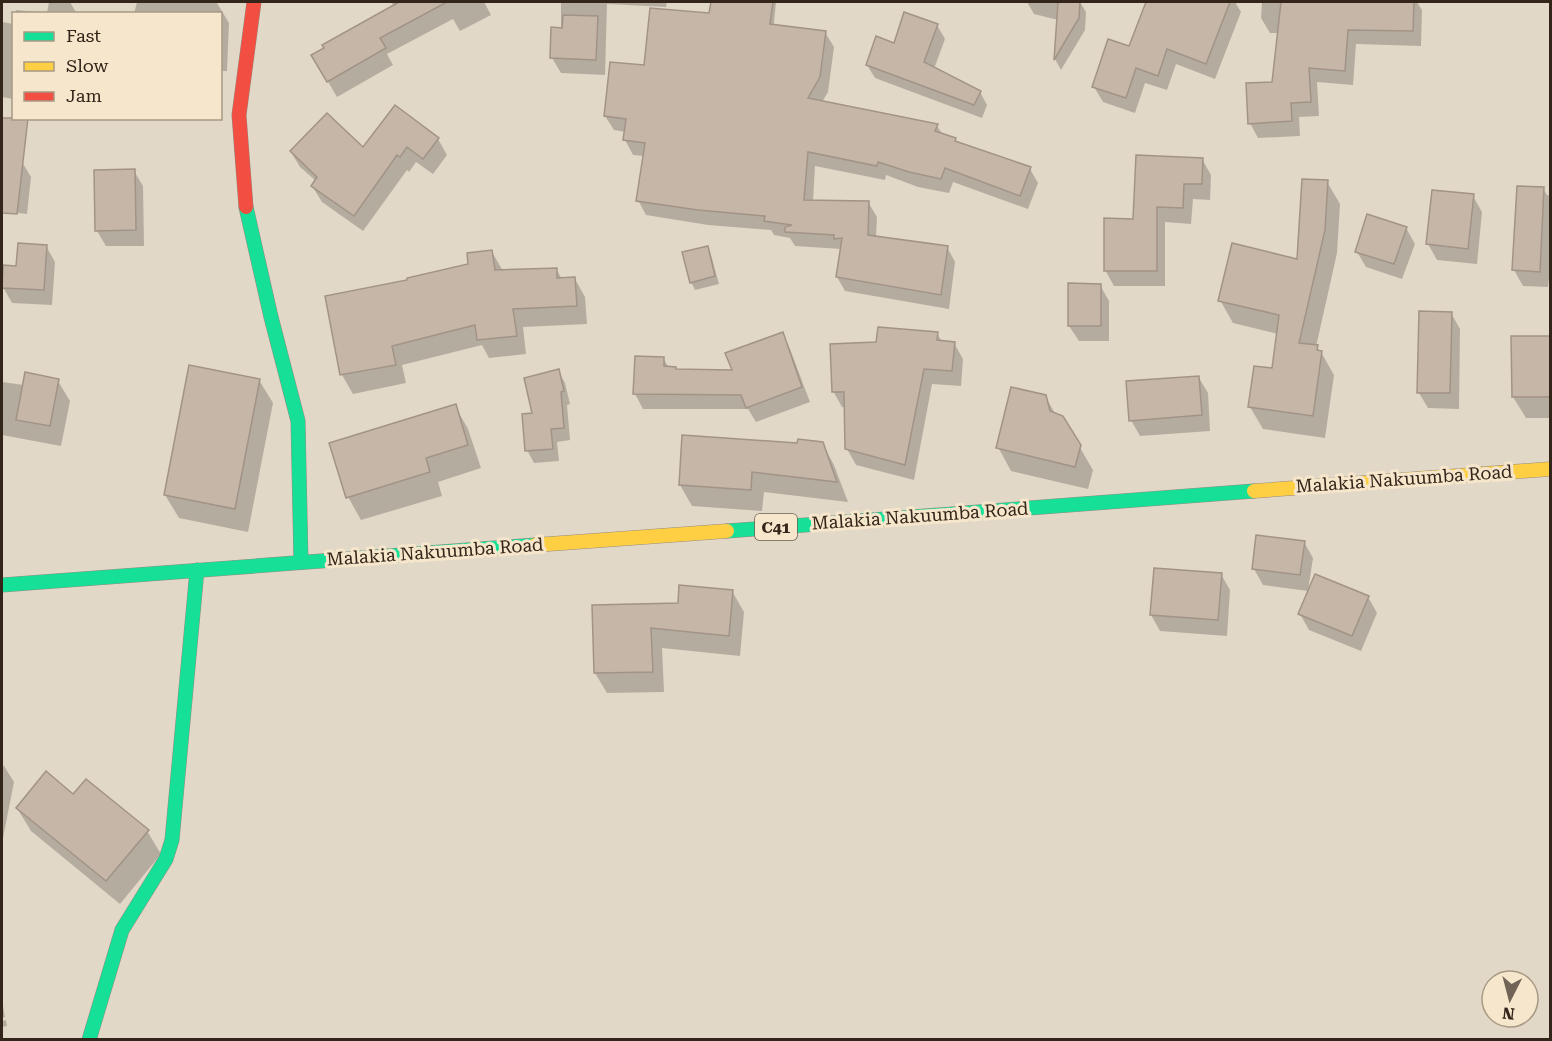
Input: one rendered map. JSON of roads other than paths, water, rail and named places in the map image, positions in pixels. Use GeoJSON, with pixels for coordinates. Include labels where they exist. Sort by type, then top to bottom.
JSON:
{"type":"FeatureCollection","features":[{"type":"Feature","properties":{"kind":"main road"},"geometry":{"type":"LineString","coordinates":[[254,2],[239,115],[244,197],[297,421],[301,562]]}},
{"type":"Feature","properties":{"kind":"main road","name":"Malakia Nakuumba Road"},"geometry":{"type":"LineString","coordinates":[[2,585],[1551,468]]}},
{"type":"Feature","properties":{"kind":"main road"},"geometry":{"type":"LineString","coordinates":[[89,1040],[122,930],[166,859],[172,840],[196,570]]}}]}
